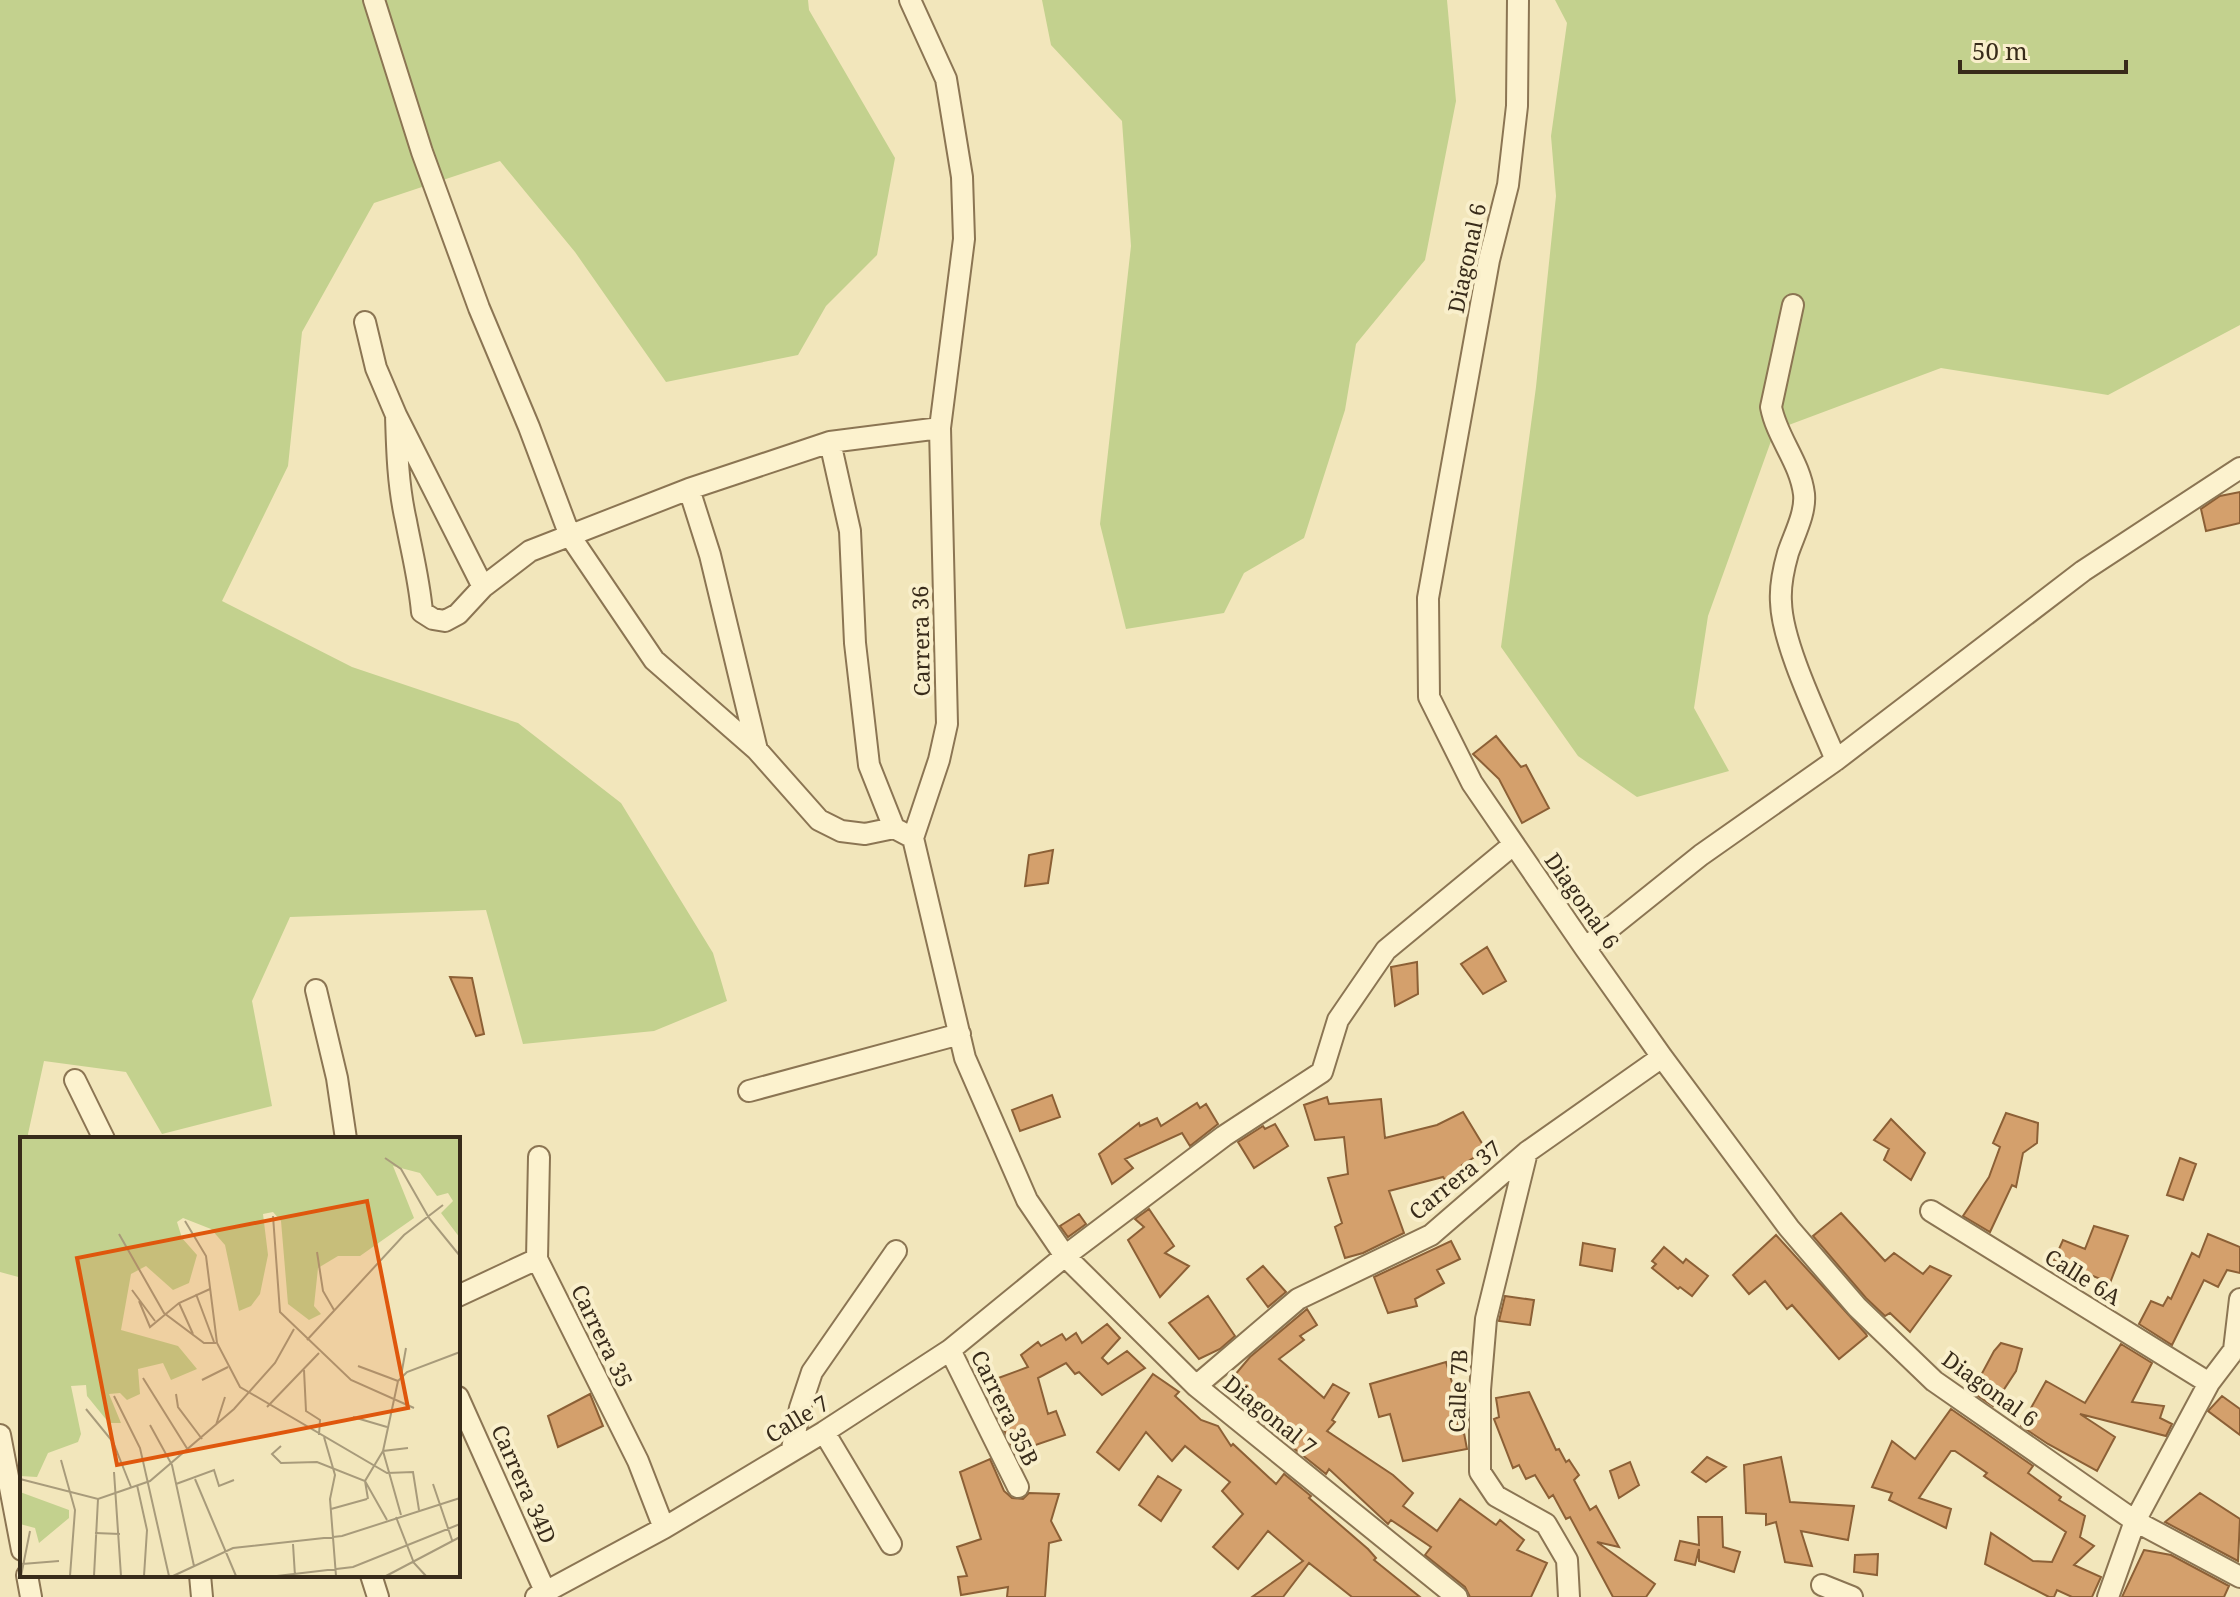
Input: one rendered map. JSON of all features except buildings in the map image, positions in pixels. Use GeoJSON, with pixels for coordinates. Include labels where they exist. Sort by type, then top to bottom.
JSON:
{"type":"FeatureCollection","features":[{"type":"Feature","properties":{"kind":"street"},"geometry":{"type":"LineString","coordinates":[[374,0],[422,152],[473,294],[529,427],[570,536],[654,660],[757,750],[819,820],[841,831],[865,834],[894,828],[913,838],[965,1058],[1027,1200],[1065,1256]]}},
{"type":"Feature","properties":{"kind":"street","name":"Carrera 36"},"geometry":{"type":"LineString","coordinates":[[910,0],[946,79],[962,177],[964,239],[940,428],[947,724],[939,760],[913,838]]}},
{"type":"Feature","properties":{"kind":"street","name":"Diagonal 6"},"geometry":{"type":"LineString","coordinates":[[1518,0],[1517,106],[1508,185],[1489,260],[1428,598],[1429,697],[1472,783],[1585,948],[1789,1228],[1857,1307],[1934,1381],[2135,1521],[2240,1577]]}},
{"type":"Feature","properties":{"kind":"street"},"geometry":{"type":"LineString","coordinates":[[1793,305],[1771,407],[1774,421],[1795,463],[1804,495],[1800,523],[1787,556],[1781,602],[1789,639],[1836,760]]}},
{"type":"Feature","properties":{"kind":"street"},"geometry":{"type":"LineString","coordinates":[[365,322],[376,368],[396,415],[483,587]]}},
{"type":"Feature","properties":{"kind":"street"},"geometry":{"type":"LineString","coordinates":[[396,415],[398,471],[405,520],[419,572],[422,612],[433,619],[445,621],[458,614],[483,587],[530,551],[689,489],[830,442],[940,428]]}},
{"type":"Feature","properties":{"kind":"street"},"geometry":{"type":"LineString","coordinates":[[830,442],[850,531],[855,643],[869,765],[894,828]]}},
{"type":"Feature","properties":{"kind":"street"},"geometry":{"type":"LineString","coordinates":[[1585,948],[1713,845],[1836,760],[2083,571],[2240,468]]}},
{"type":"Feature","properties":{"kind":"street"},"geometry":{"type":"LineString","coordinates":[[689,489],[710,555],[757,750]]}},
{"type":"Feature","properties":{"kind":"street","name":"Calle 7"},"geometry":{"type":"LineString","coordinates":[[541,1594],[664,1528],[824,1432],[950,1350],[1065,1256],[1224,1136],[1322,1072],[1338,1020],[1386,950],[1513,845]]}},
{"type":"Feature","properties":{"kind":"street"},"geometry":{"type":"LineString","coordinates":[[316,990],[337,1078],[346,1137]]}},
{"type":"Feature","properties":{"kind":"street"},"geometry":{"type":"LineString","coordinates":[[749,1091],[960,1034]]}},
{"type":"Feature","properties":{"kind":"street","name":"Carrera 37"},"geometry":{"type":"LineString","coordinates":[[1196,1386],[1298,1299],[1431,1235],[1527,1152],[1662,1057]]}},
{"type":"Feature","properties":{"kind":"street"},"geometry":{"type":"LineString","coordinates":[[75,1080],[103,1137]]}},
{"type":"Feature","properties":{"kind":"street","name":"Calle 7B"},"geometry":{"type":"LineString","coordinates":[[1527,1152],[1486,1319],[1480,1390],[1480,1472],[1496,1496],[1546,1524],[1567,1560],[1569,1597]]}},
{"type":"Feature","properties":{"kind":"street","name":"Carrera 35"},"geometry":{"type":"LineString","coordinates":[[539,1157],[537,1259],[638,1461],[664,1528]]}},
{"type":"Feature","properties":{"kind":"street","name":"Calle 6A"},"geometry":{"type":"LineString","coordinates":[[1931,1211],[2209,1383]]}},
{"type":"Feature","properties":{"kind":"street"},"geometry":{"type":"LineString","coordinates":[[792,1449],[800,1408],[812,1372],[896,1251]]}},
{"type":"Feature","properties":{"kind":"street","name":"Diagonal 7"},"geometry":{"type":"LineString","coordinates":[[1065,1256],[1196,1386],[1457,1597]]}},
{"type":"Feature","properties":{"kind":"street"},"geometry":{"type":"LineString","coordinates":[[460,1295],[537,1259]]}},
{"type":"Feature","properties":{"kind":"street"},"geometry":{"type":"LineString","coordinates":[[2108,1597],[2135,1521],[2209,1383],[2237,1349],[2240,1299]]}},
{"type":"Feature","properties":{"kind":"street","name":"Carrera 35B"},"geometry":{"type":"LineString","coordinates":[[950,1350],[1018,1487]]}},
{"type":"Feature","properties":{"kind":"street","name":"Carrera 34D"},"geometry":{"type":"LineString","coordinates":[[460,1402],[541,1594]]}},
{"type":"Feature","properties":{"kind":"street"},"geometry":{"type":"LineString","coordinates":[[824,1432],[891,1544]]}},
{"type":"Feature","properties":{"kind":"street"},"geometry":{"type":"LineString","coordinates":[[0,1435],[20,1540]]}},
{"type":"Feature","properties":{"kind":"street"},"geometry":{"type":"LineString","coordinates":[[27,1577],[31,1597]]}},
{"type":"Feature","properties":{"kind":"street"},"geometry":{"type":"LineString","coordinates":[[200,1577],[202,1597]]}},
{"type":"Feature","properties":{"kind":"street"},"geometry":{"type":"LineString","coordinates":[[372,1577],[378,1597]]}},
{"type":"Feature","properties":{"kind":"street"},"geometry":{"type":"LineString","coordinates":[[1822,1585],[1852,1597]]}},
{"type":"Feature","properties":{"kind":"green space"},"geometry":{"type":"Polygon","coordinates":[[[0,0],[808,0],[809,10],[895,158],[877,255],[826,306],[798,355],[666,382],[575,252],[500,161],[374,203],[302,332],[288,466],[222,601],[352,667],[518,723],[621,803],[713,953],[727,1001],[654,1031],[523,1044],[486,910],[290,917],[252,1001],[272,1106],[162,1134],[126,1072],[44,1061],[29,1137],[20,1137],[20,1277],[0,1272],[0,0]]]}},
{"type":"Feature","properties":{"kind":"green space"},"geometry":{"type":"Polygon","coordinates":[[[1042,0],[1447,0],[1456,101],[1425,260],[1356,344],[1345,410],[1304,538],[1244,573],[1224,613],[1126,629],[1100,524],[1131,246],[1122,121],[1051,45],[1042,0]]]}},
{"type":"Feature","properties":{"kind":"green space"},"geometry":{"type":"Polygon","coordinates":[[[1555,0],[2240,0],[2240,325],[2108,395],[1941,368],[1775,430],[1708,616],[1694,708],[1729,771],[1637,797],[1578,756],[1501,647],[1536,387],[1556,196],[1551,136],[1567,23],[1555,0]]]}}]}
